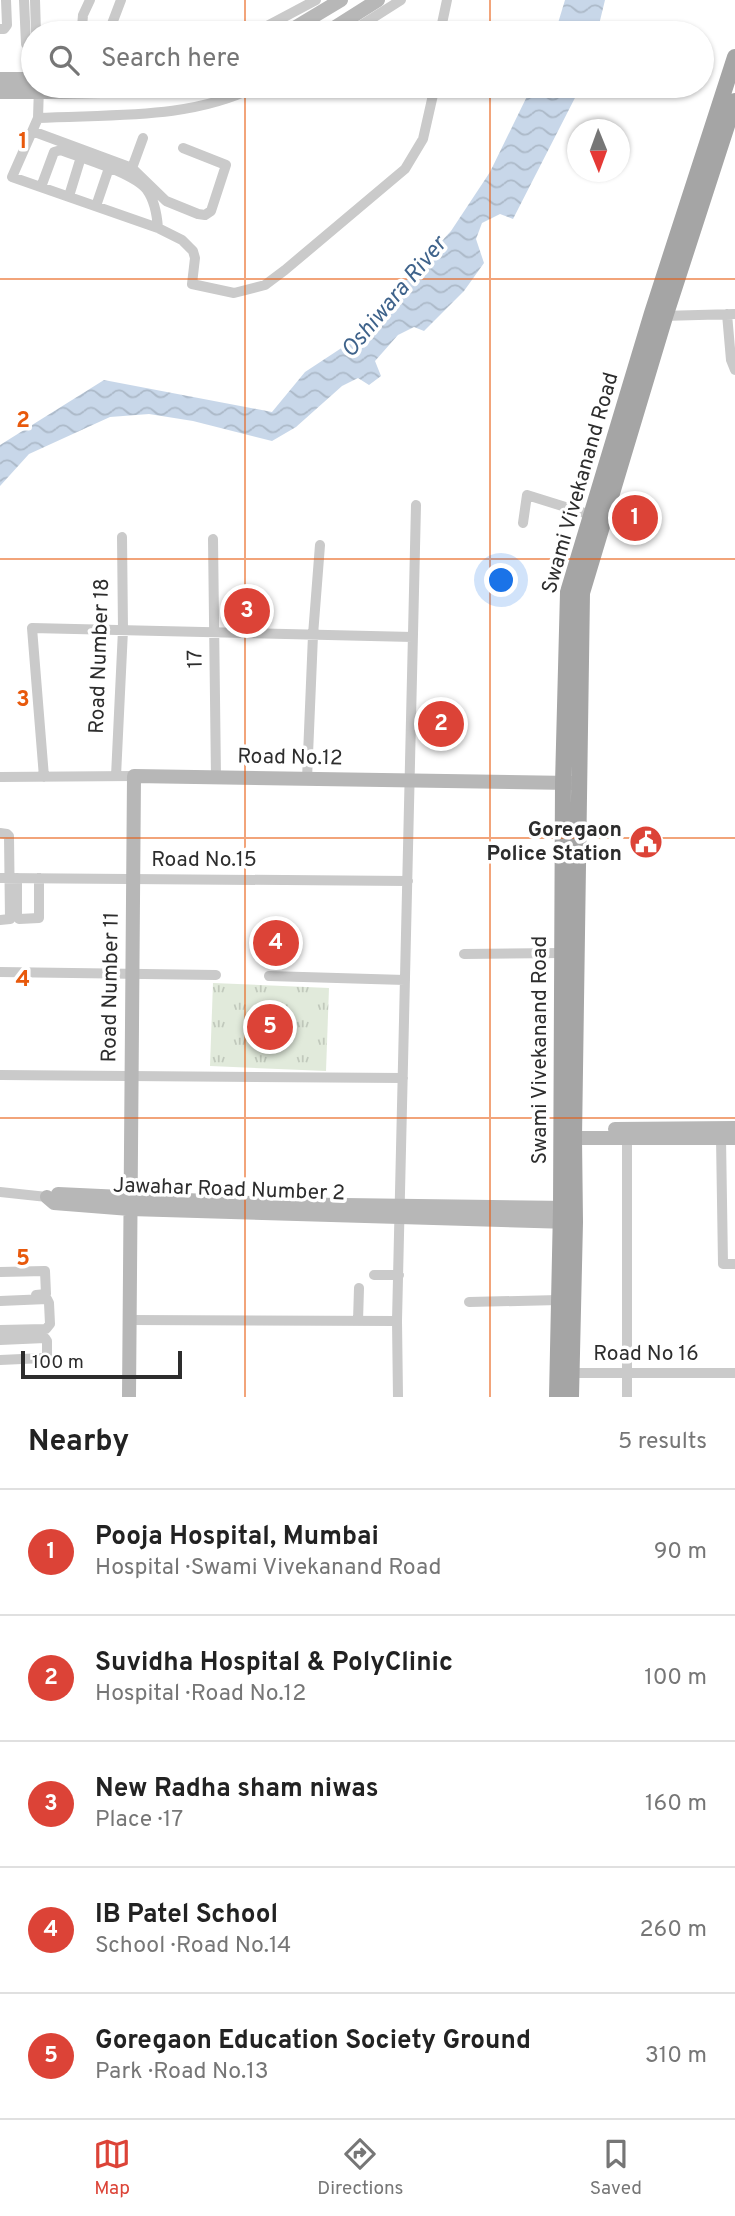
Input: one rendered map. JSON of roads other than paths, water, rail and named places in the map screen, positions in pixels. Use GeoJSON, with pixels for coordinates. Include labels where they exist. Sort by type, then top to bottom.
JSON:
{"type":"FeatureCollection","features":[{"type":"Feature","properties":{"kind":"main road","name":"Swami Vivekanand Road"},"geometry":{"type":"LineString","coordinates":[[590,543],[735,57]]}},
{"type":"Feature","properties":{"kind":"main road","name":"Swami Vivekanand Road"},"geometry":{"type":"LineString","coordinates":[[557,1397],[565,1373],[568,1215],[562,953],[582,593],[590,543],[591,516],[735,102]]}},
{"type":"Feature","properties":{"kind":"main road","name":"Swami Vivekanand Road"},"geometry":{"type":"LineString","coordinates":[[567,1133],[571,783]]}},
{"type":"Feature","properties":{"kind":"main road","name":"Swami Vivekanand Road"},"geometry":{"type":"LineString","coordinates":[[568,1215],[559,1300],[565,1373],[571,1397]]}},
{"type":"Feature","properties":{"kind":"street"},"geometry":{"type":"LineString","coordinates":[[0,29],[5,29],[7,25],[5,0]]}},
{"type":"Feature","properties":{"kind":"street"},"geometry":{"type":"LineString","coordinates":[[24,0],[25,21]]}},
{"type":"Feature","properties":{"kind":"street"},"geometry":{"type":"LineString","coordinates":[[35,0],[36,21]]}},
{"type":"Feature","properties":{"kind":"street"},"geometry":{"type":"LineString","coordinates":[[82,21],[90,0]]}},
{"type":"Feature","properties":{"kind":"street"},"geometry":{"type":"LineString","coordinates":[[113,21],[121,0]]}},
{"type":"Feature","properties":{"kind":"street"},"geometry":{"type":"LineString","coordinates":[[277,21],[316,0]]}},
{"type":"Feature","properties":{"kind":"street"},"geometry":{"type":"LineString","coordinates":[[306,21],[341,0]]}},
{"type":"Feature","properties":{"kind":"street"},"geometry":{"type":"LineString","coordinates":[[345,21],[378,0]]}},
{"type":"Feature","properties":{"kind":"street"},"geometry":{"type":"LineString","coordinates":[[368,21],[401,0]]}},
{"type":"Feature","properties":{"kind":"street"},"geometry":{"type":"LineString","coordinates":[[443,21],[447,0]]}},
{"type":"Feature","properties":{"kind":"street"},"geometry":{"type":"LineString","coordinates":[[0,79],[21,79]]}},
{"type":"Feature","properties":{"kind":"street"},"geometry":{"type":"LineString","coordinates":[[0,92],[21,90]]}},
{"type":"Feature","properties":{"kind":"street"},"geometry":{"type":"LineString","coordinates":[[41,98],[38,118],[12,177],[158,228],[182,240],[195,258],[192,284],[234,293],[265,285],[405,169],[423,139],[434,98]]}},
{"type":"Feature","properties":{"kind":"street"},"geometry":{"type":"LineString","coordinates":[[38,118],[174,111],[214,104],[228,98]]}},
{"type":"Feature","properties":{"kind":"street"},"geometry":{"type":"LineString","coordinates":[[32,131],[132,168],[166,201],[205,215],[211,211],[226,165],[183,148]]}},
{"type":"Feature","properties":{"kind":"street"},"geometry":{"type":"LineString","coordinates":[[132,168],[143,138]]}},
{"type":"Feature","properties":{"kind":"street"},"geometry":{"type":"LineString","coordinates":[[41,187],[56,150],[82,158],[109,168],[145,188],[155,206],[158,228]]}},
{"type":"Feature","properties":{"kind":"street"},"geometry":{"type":"LineString","coordinates":[[69,197],[82,158]]}},
{"type":"Feature","properties":{"kind":"street"},"geometry":{"type":"LineString","coordinates":[[96,206],[109,168]]}},
{"type":"Feature","properties":{"kind":"street"},"geometry":{"type":"LineString","coordinates":[[659,315],[731,314],[731,360],[735,370]]}},
{"type":"Feature","properties":{"kind":"street"},"geometry":{"type":"LineString","coordinates":[[523,523],[527,495],[591,516]]}},
{"type":"Feature","properties":{"kind":"street"},"geometry":{"type":"LineString","coordinates":[[398,1397],[397,1321],[416,505]]}},
{"type":"Feature","properties":{"kind":"street","name":"Road Number 18"},"geometry":{"type":"LineString","coordinates":[[116,776],[123,630],[122,537]]}},
{"type":"Feature","properties":{"kind":"street","name":"17"},"geometry":{"type":"LineString","coordinates":[[213,539],[216,778]]}},
{"type":"Feature","properties":{"kind":"street"},"geometry":{"type":"LineString","coordinates":[[307,779],[320,545]]}},
{"type":"Feature","properties":{"kind":"street"},"geometry":{"type":"LineString","coordinates":[[44,777],[32,628],[413,637]]}},
{"type":"Feature","properties":{"kind":"street","name":"Road No.12"},"geometry":{"type":"LineString","coordinates":[[0,777],[134,776],[571,783]]}},
{"type":"Feature","properties":{"kind":"street","name":"Road Number 11"},"geometry":{"type":"LineString","coordinates":[[128,1397],[134,776]]}},
{"type":"Feature","properties":{"kind":"street"},"geometry":{"type":"LineString","coordinates":[[0,833],[9,836],[10,919],[0,920]]}},
{"type":"Feature","properties":{"kind":"street"},"geometry":{"type":"LineString","coordinates":[[8,878],[18,918],[37,919],[39,881]]}},
{"type":"Feature","properties":{"kind":"street","name":"Road No.15"},"geometry":{"type":"LineString","coordinates":[[8,878],[39,881],[408,881]]}},
{"type":"Feature","properties":{"kind":"street"},"geometry":{"type":"LineString","coordinates":[[464,954],[562,953]]}},
{"type":"Feature","properties":{"kind":"street"},"geometry":{"type":"LineString","coordinates":[[0,972],[216,975]]}},
{"type":"Feature","properties":{"kind":"street"},"geometry":{"type":"LineString","coordinates":[[269,976],[405,980]]}},
{"type":"Feature","properties":{"kind":"street"},"geometry":{"type":"LineString","coordinates":[[0,1075],[403,1079]]}},
{"type":"Feature","properties":{"kind":"street"},"geometry":{"type":"LineString","coordinates":[[567,1133],[735,1128]]}},
{"type":"Feature","properties":{"kind":"street"},"geometry":{"type":"LineString","coordinates":[[567,1133],[628,1138],[728,1138],[723,1264],[735,1264]]}},
{"type":"Feature","properties":{"kind":"street"},"geometry":{"type":"LineString","coordinates":[[627,1397],[628,1138]]}},
{"type":"Feature","properties":{"kind":"street"},"geometry":{"type":"LineString","coordinates":[[0,1192],[47,1197]]}},
{"type":"Feature","properties":{"kind":"street","name":"Jawahar Road Number 2"},"geometry":{"type":"LineString","coordinates":[[47,1197],[54,1203],[568,1215]]}},
{"type":"Feature","properties":{"kind":"street","name":"Jawahar Road Number 2"},"geometry":{"type":"LineString","coordinates":[[130,1204],[208,1202],[271,1209]]}},
{"type":"Feature","properties":{"kind":"street"},"geometry":{"type":"LineString","coordinates":[[0,1272],[45,1271],[46,1294],[0,1298]]}},
{"type":"Feature","properties":{"kind":"street"},"geometry":{"type":"LineString","coordinates":[[374,1275],[398,1275]]}},
{"type":"Feature","properties":{"kind":"street"},"geometry":{"type":"LineString","coordinates":[[358,1321],[359,1288]]}},
{"type":"Feature","properties":{"kind":"street"},"geometry":{"type":"LineString","coordinates":[[0,1298],[47,1299],[50,1324],[46,1329],[0,1330]]}},
{"type":"Feature","properties":{"kind":"street"},"geometry":{"type":"LineString","coordinates":[[469,1302],[559,1300]]}},
{"type":"Feature","properties":{"kind":"street"},"geometry":{"type":"LineString","coordinates":[[129,1320],[397,1321]]}},
{"type":"Feature","properties":{"kind":"street"},"geometry":{"type":"LineString","coordinates":[[0,1340],[45,1339],[46,1358],[1,1360],[0,1346]]}},
{"type":"Feature","properties":{"kind":"street","name":"Road No 16"},"geometry":{"type":"LineString","coordinates":[[565,1373],[735,1373]]}},
{"type":"Feature","properties":{"kind":"water"},"geometry":{"type":"Polygon","coordinates":[[[565,0],[605,0],[600,21],[559,21],[565,0]]]}},
{"type":"Feature","properties":{"kind":"water","name":"Oshiwara River"},"geometry":{"type":"Polygon","coordinates":[[[526,98],[575,98],[513,219],[500,214],[482,223],[476,239],[484,263],[464,291],[424,331],[414,327],[398,335],[375,361],[381,376],[369,385],[358,378],[342,386],[296,427],[272,441],[193,421],[149,414],[110,417],[29,454],[0,486],[0,445],[104,380],[272,412],[305,372],[343,347],[451,231],[490,172],[526,98]]]}},
{"type":"Feature","properties":{"kind":"place","name":"Pooja Hospital, Mumbai"},"geometry":{"type":"Point","coordinates":[635,518]}},
{"type":"Feature","properties":{"kind":"place","name":"New Radha sham niwas"},"geometry":{"type":"Point","coordinates":[247,611]}},
{"type":"Feature","properties":{"kind":"place","name":"Suvidha Hospital & PolyClinic"},"geometry":{"type":"Point","coordinates":[441,724]}},
{"type":"Feature","properties":{"kind":"place","name":"Goregaon Police Station"},"geometry":{"type":"Point","coordinates":[646,842]}},
{"type":"Feature","properties":{"kind":"place","name":"IB Patel School"},"geometry":{"type":"Point","coordinates":[276,943]}},
{"type":"Feature","properties":{"kind":"place","name":"Goregaon Education Society Ground"},"geometry":{"type":"Point","coordinates":[270,1027]}}]}
